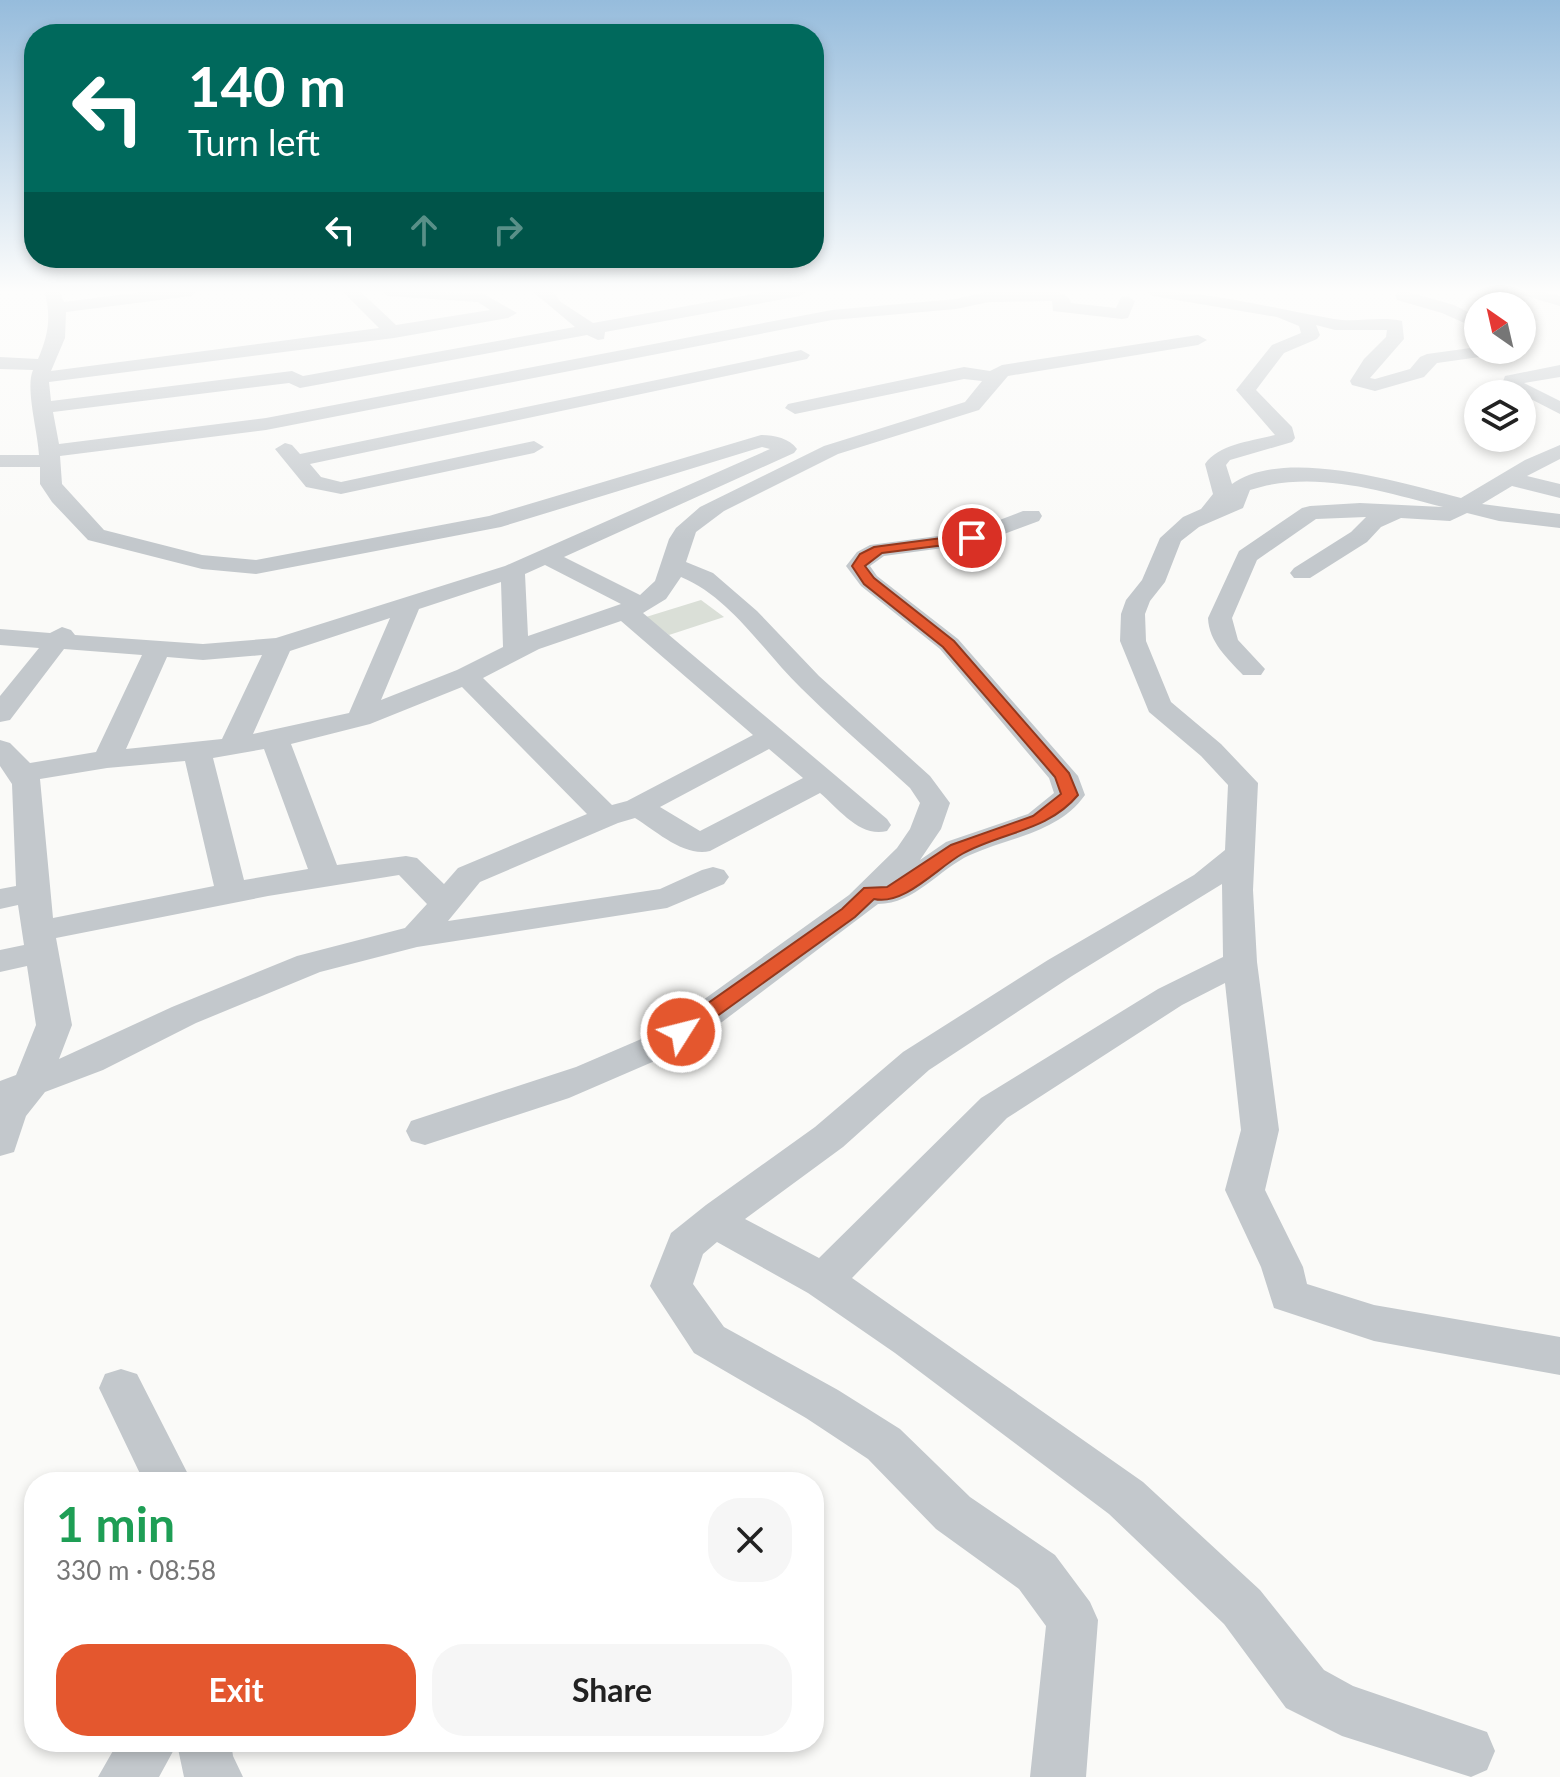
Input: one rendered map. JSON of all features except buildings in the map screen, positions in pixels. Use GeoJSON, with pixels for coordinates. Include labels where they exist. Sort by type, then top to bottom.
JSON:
{"type":"FeatureCollection","features":[{"type":"Feature","properties":{"kind":"street"},"geometry":{"type":"LineString","coordinates":[[41,374],[42,408],[48,425],[51,456],[51,484],[63,502],[96,535],[202,562],[256,567],[493,522],[761,441],[771,441],[787,449]]}},
{"type":"Feature","properties":{"kind":"street"},"geometry":{"type":"LineString","coordinates":[[300,382],[346,374]]}},
{"type":"Feature","properties":{"kind":"street"},"geometry":{"type":"LineString","coordinates":[[266,424],[314,482],[341,488],[534,447],[452,390],[437,374]]}},
{"type":"Feature","properties":{"kind":"street"},"geometry":{"type":"LineString","coordinates":[[0,461],[266,424],[534,374]]}},
{"type":"Feature","properties":{"kind":"street"},"geometry":{"type":"LineString","coordinates":[[654,374],[670,384]]}},
{"type":"Feature","properties":{"kind":"street"},"geometry":{"type":"LineString","coordinates":[[296,461],[716,374]]}},
{"type":"Feature","properties":{"kind":"street"},"geometry":{"type":"LineString","coordinates":[[795,408],[960,374]]}},
{"type":"Feature","properties":{"kind":"street"},"geometry":{"type":"LineString","coordinates":[[971,374],[993,377],[1000,374]]}},
{"type":"Feature","properties":{"kind":"street"},"geometry":{"type":"LineString","coordinates":[[1209,514],[1224,494],[1215,464],[1223,456],[1285,438],[1285,431],[1246,390],[1259,374]]}},
{"type":"Feature","properties":{"kind":"street"},"geometry":{"type":"LineString","coordinates":[[1363,374],[1359,381],[1365,384],[1412,374]]}},
{"type":"Feature","properties":{"kind":"street"},"geometry":{"type":"LineString","coordinates":[[1544,374],[1512,380],[1511,384],[1560,408]]}},
{"type":"Feature","properties":{"kind":"street"},"geometry":{"type":"LineString","coordinates":[[42,408],[292,377],[300,382],[311,415]]}},
{"type":"Feature","properties":{"kind":"street"},"geometry":{"type":"LineString","coordinates":[[17,781],[107,759],[197,752],[275,740],[360,718],[466,676],[516,651],[634,608],[658,595],[670,582],[679,540],[697,519],[717,505],[831,451],[972,406],[980,400],[993,377]]}},
{"type":"Feature","properties":{"kind":"street"},"geometry":{"type":"LineString","coordinates":[[0,637],[59,637],[157,650],[203,652],[279,646],[513,571],[787,449],[813,441],[831,451]]}},
{"type":"Feature","properties":{"kind":"street"},"geometry":{"type":"LineString","coordinates":[[1252,669],[1228,644],[1220,627],[1220,618],[1247,556],[1310,513],[1329,510],[1450,514],[1532,464],[1560,451]]}},
{"type":"Feature","properties":{"kind":"street"},"geometry":{"type":"LineString","coordinates":[[1560,521],[1498,513],[1355,481],[1278,474],[1258,478],[1241,486],[1235,503],[1191,522],[1171,538],[1153,582],[1138,600],[1133,614],[1133,641],[1159,706],[1211,750],[1243,783],[1237,890],[1240,962],[1260,1130],[1245,1190],[1282,1267],[1289,1296],[1374,1323],[1560,1356]]}},
{"type":"Feature","properties":{"kind":"street"},"geometry":{"type":"LineString","coordinates":[[1511,479],[1560,491]]}},
{"type":"Feature","properties":{"kind":"street"},"geometry":{"type":"LineString","coordinates":[[1302,573],[1359,537],[1373,522],[1397,512]]}},
{"type":"Feature","properties":{"kind":"street"},"geometry":{"type":"LineString","coordinates":[[870,892],[881,895],[894,891],[957,849],[1039,820],[1070,795],[1063,776],[949,644],[869,581],[858,566],[865,557],[878,550],[972,538],[1031,516]]}},
{"type":"Feature","properties":{"kind":"street"},"geometry":{"type":"LineString","coordinates":[[547,557],[634,608],[876,825]]}},
{"type":"Feature","properties":{"kind":"street"},"geometry":{"type":"LineString","coordinates":[[425,1131],[577,1079],[681,1032],[849,913],[900,864],[931,820],[935,803],[920,782],[810,682],[748,616],[705,578],[675,566]]}},
{"type":"Feature","properties":{"kind":"street"},"geometry":{"type":"LineString","coordinates":[[513,571],[516,651]]}},
{"type":"Feature","properties":{"kind":"street"},"geometry":{"type":"LineString","coordinates":[[360,718],[408,606]]}},
{"type":"Feature","properties":{"kind":"street"},"geometry":{"type":"LineString","coordinates":[[0,714],[59,637]]}},
{"type":"Feature","properties":{"kind":"street"},"geometry":{"type":"LineString","coordinates":[[233,746],[279,646]]}},
{"type":"Feature","properties":{"kind":"street"},"geometry":{"type":"LineString","coordinates":[[107,759],[157,650]]}},
{"type":"Feature","properties":{"kind":"street"},"geometry":{"type":"LineString","coordinates":[[466,676],[607,817]]}},
{"type":"Feature","properties":{"kind":"street"},"geometry":{"type":"LineString","coordinates":[[417,936],[469,875],[638,807],[774,735]]}},
{"type":"Feature","properties":{"kind":"street"},"geometry":{"type":"LineString","coordinates":[[275,740],[325,874]]}},
{"type":"Feature","properties":{"kind":"street"},"geometry":{"type":"LineString","coordinates":[[0,749],[17,781],[16,896],[40,941],[54,1025],[15,1089],[0,1142]]}},
{"type":"Feature","properties":{"kind":"street"},"geometry":{"type":"LineString","coordinates":[[197,752],[231,891]]}},
{"type":"Feature","properties":{"kind":"street"},"geometry":{"type":"LineString","coordinates":[[638,807],[699,844],[824,779]]}},
{"type":"Feature","properties":{"kind":"street"},"geometry":{"type":"LineString","coordinates":[[1058,1777],[1072,1620],[1037,1572],[953,1513],[884,1444],[822,1404],[709,1340],[671,1286],[686,1245],[829,1137],[916,1061],[1060,968],[1205,882],[1240,853]]}},
{"type":"Feature","properties":{"kind":"street"},"geometry":{"type":"LineString","coordinates":[[0,961],[40,941],[231,891],[325,874],[406,865],[445,903]]}},
{"type":"Feature","properties":{"kind":"street"},"geometry":{"type":"LineString","coordinates":[[15,1089],[90,1061],[184,1015],[309,964],[417,936],[667,898],[713,877]]}},
{"type":"Feature","properties":{"kind":"street"},"geometry":{"type":"LineString","coordinates":[[823,1281],[994,1108],[1170,997],[1240,962]]}},
{"type":"Feature","properties":{"kind":"street"},"geometry":{"type":"LineString","coordinates":[[714,1221],[823,1281],[910,1340],[1126,1498],[1242,1607],[1305,1689],[1342,1709],[1468,1751]]}},
{"type":"Feature","properties":{"kind":"street"},"geometry":{"type":"LineString","coordinates":[[121,1388],[163,1472]]}},
{"type":"Feature","properties":{"kind":"street"},"geometry":{"type":"LineString","coordinates":[[126,1777],[144,1752]]}},
{"type":"Feature","properties":{"kind":"street"},"geometry":{"type":"LineString","coordinates":[[205,1752],[207,1767],[215,1777]]}},
{"type":"Feature","properties":{"kind":"shaded area"},"geometry":{"type":"Polygon","coordinates":[[[701,600],[724,617],[669,635],[646,617],[701,600]]]}},
{"type":"Feature","properties":{"kind":"route"},"geometry":{"type":"LineString","coordinates":[[681,1032],[849,913],[870,892],[881,895],[894,891],[957,849],[1039,820],[1070,795],[1063,776],[949,644],[869,581],[858,566],[865,557],[897,545],[972,538]]}}]}
